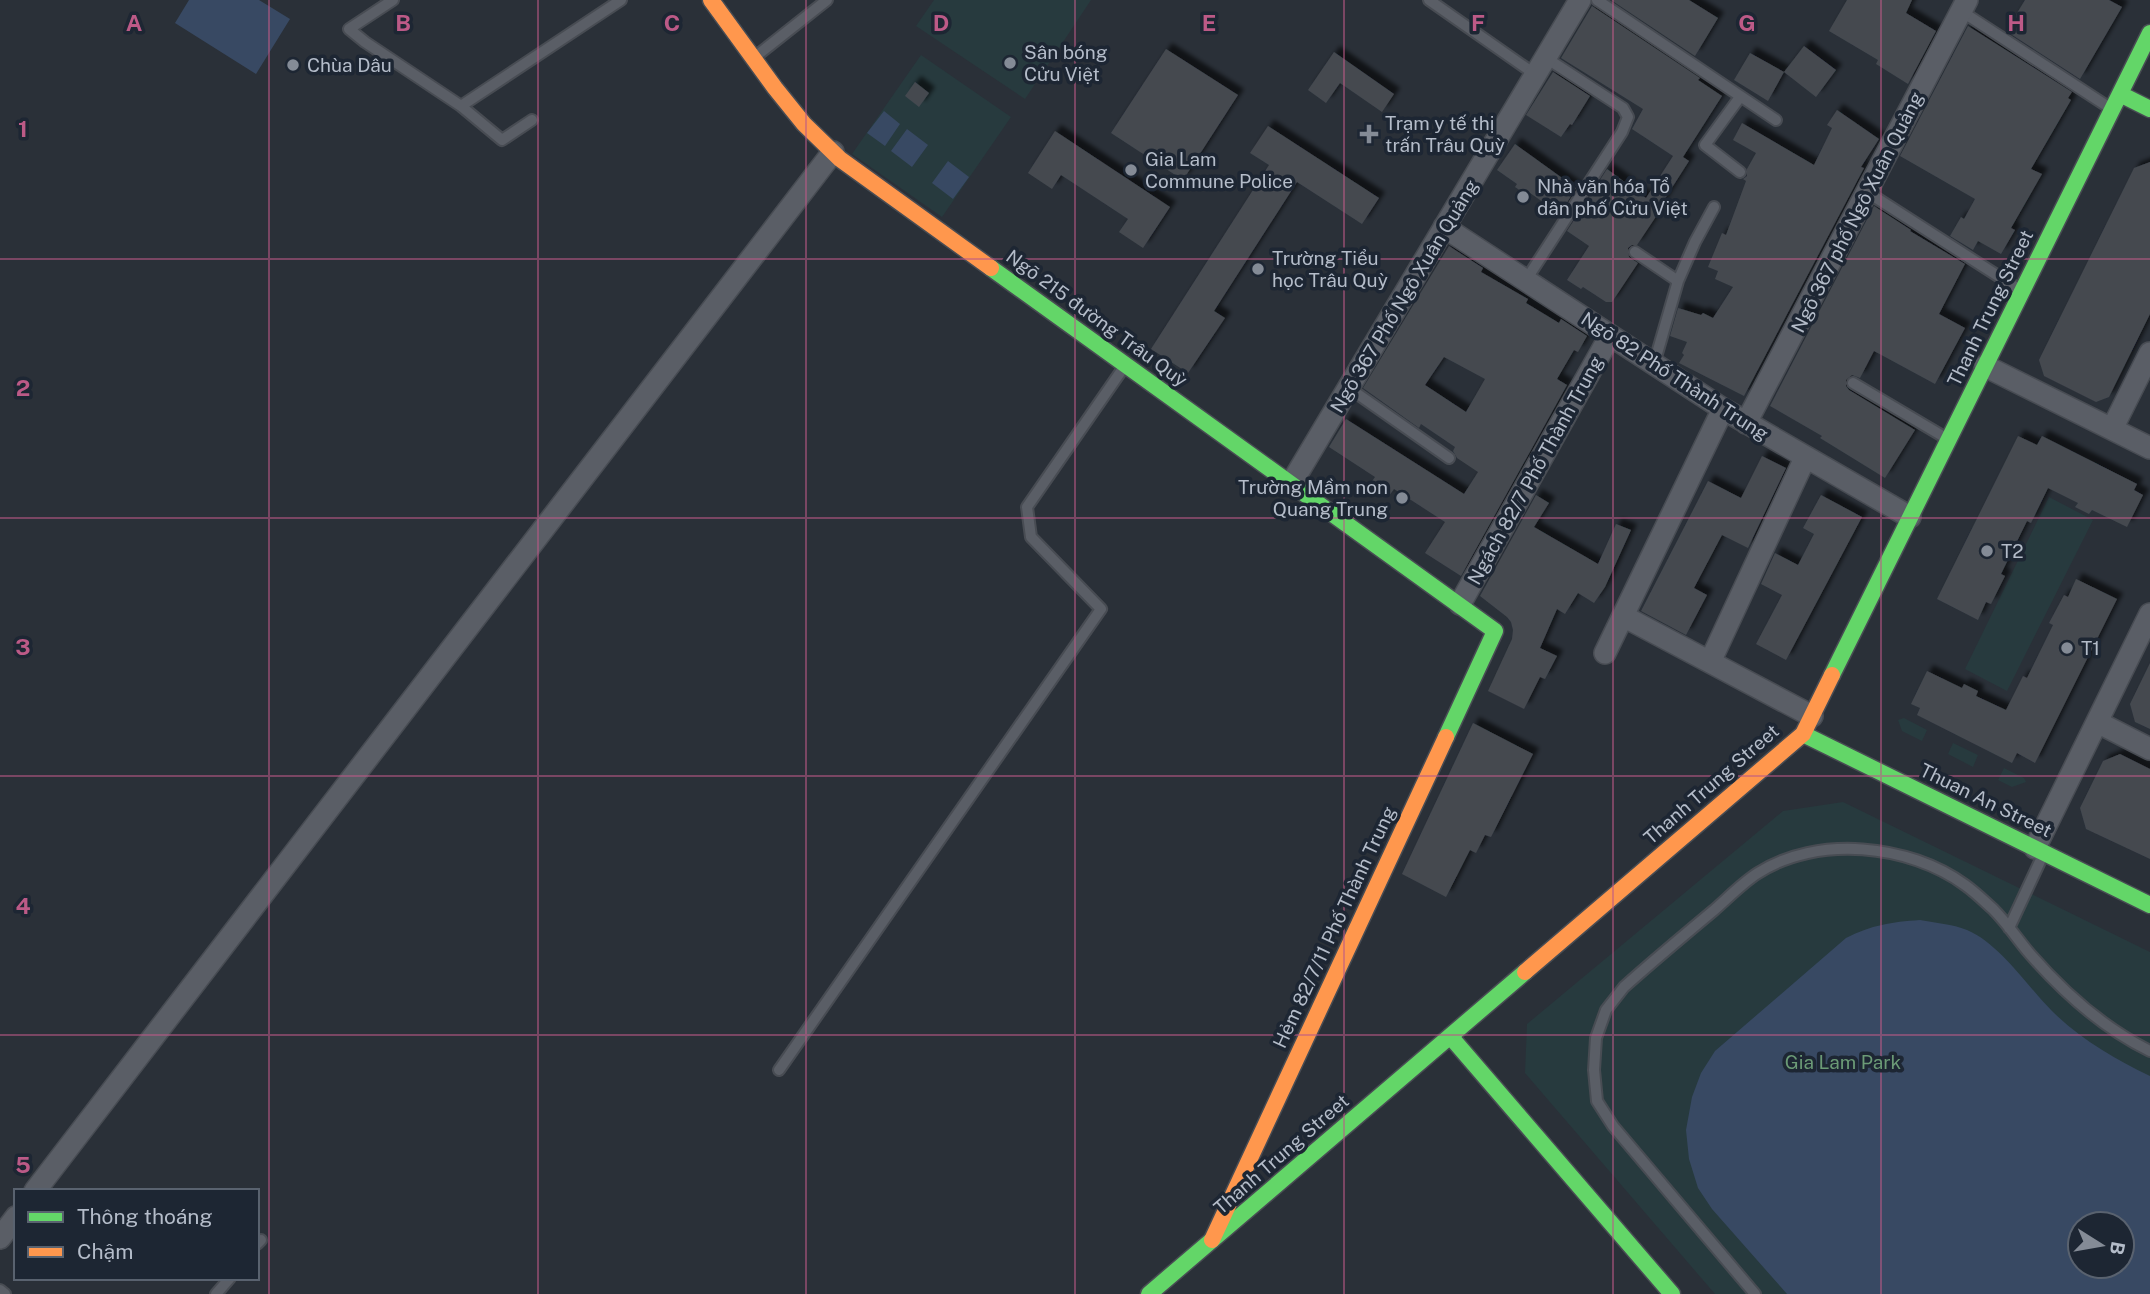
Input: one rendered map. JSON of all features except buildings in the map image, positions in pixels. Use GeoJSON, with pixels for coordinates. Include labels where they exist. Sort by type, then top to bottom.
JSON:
{"type":"FeatureCollection","features":[{"type":"Feature","properties":{"kind":"street","name":"Ngõ 215 đường Trâu Quỳ"},"geometry":{"type":"LineString","coordinates":[[711,0],[804,124],[833,152],[1495,631]]}},
{"type":"Feature","properties":{"kind":"street","name":"Ngõ 367 Phố Ngô Xuân Quảng"},"geometry":{"type":"LineString","coordinates":[[1291,484],[1580,0]]}},
{"type":"Feature","properties":{"kind":"street","name":"Ngõ 367 phố Ngô Xuân Quảng"},"geometry":{"type":"LineString","coordinates":[[1746,423],[1964,6]]}},
{"type":"Feature","properties":{"kind":"street","name":"Thanh Trung Street"},"geometry":{"type":"LineString","coordinates":[[1149,1294],[1808,725],[2150,33]]}},
{"type":"Feature","properties":{"kind":"street"},"geometry":{"type":"LineString","coordinates":[[2120,94],[2150,109]]}},
{"type":"Feature","properties":{"kind":"street"},"geometry":{"type":"LineString","coordinates":[[37,1189],[833,152]]}},
{"type":"Feature","properties":{"kind":"street","name":"Ngõ 82 Phố Thành Trung"},"geometry":{"type":"LineString","coordinates":[[1444,227],[1723,409],[1910,517]]}},
{"type":"Feature","properties":{"kind":"street","name":"Ngách 82/7 Phố Thành Trung"},"geometry":{"type":"LineString","coordinates":[[1460,604],[1610,336]]}},
{"type":"Feature","properties":{"kind":"street"},"geometry":{"type":"LineString","coordinates":[[2112,429],[2150,353]]}},
{"type":"Feature","properties":{"kind":"street"},"geometry":{"type":"LineString","coordinates":[[1985,366],[2150,448]]}},
{"type":"Feature","properties":{"kind":"street"},"geometry":{"type":"LineString","coordinates":[[1605,653],[1723,409]]}},
{"type":"Feature","properties":{"kind":"street"},"geometry":{"type":"LineString","coordinates":[[1710,662],[1805,458]]}},
{"type":"Feature","properties":{"kind":"street"},"geometry":{"type":"LineString","coordinates":[[1623,616],[1710,662],[1808,725]]}},
{"type":"Feature","properties":{"kind":"street"},"geometry":{"type":"LineString","coordinates":[[2040,850],[2096,722],[2150,616]]}},
{"type":"Feature","properties":{"kind":"street","name":"Hẻm 82/7/11 Phố Thành Trung"},"geometry":{"type":"LineString","coordinates":[[1212,1240],[1495,631]]}},
{"type":"Feature","properties":{"kind":"street"},"geometry":{"type":"LineString","coordinates":[[2096,722],[2150,748]]}},
{"type":"Feature","properties":{"kind":"street","name":"Thuan An Street"},"geometry":{"type":"LineString","coordinates":[[1808,725],[2040,850],[2150,905]]}},
{"type":"Feature","properties":{"kind":"street"},"geometry":{"type":"LineString","coordinates":[[1450,1036],[1672,1294]]}},
{"type":"Feature","properties":{"kind":"street"},"geometry":{"type":"LineString","coordinates":[[0,1238],[14,1220]]}},
{"type":"Feature","properties":{"kind":"lane"},"geometry":{"type":"LineString","coordinates":[[393,0],[349,29],[460,106],[502,140],[532,120]]}},
{"type":"Feature","properties":{"kind":"lane"},"geometry":{"type":"LineString","coordinates":[[460,106],[621,0]]}},
{"type":"Feature","properties":{"kind":"lane"},"geometry":{"type":"LineString","coordinates":[[753,58],[827,0]]}},
{"type":"Feature","properties":{"kind":"lane"},"geometry":{"type":"LineString","coordinates":[[1429,0],[1541,67],[1611,99],[1623,108],[1628,117],[1622,132],[1526,280]]}},
{"type":"Feature","properties":{"kind":"lane"},"geometry":{"type":"LineString","coordinates":[[1597,0],[1776,120]]}},
{"type":"Feature","properties":{"kind":"lane"},"geometry":{"type":"LineString","coordinates":[[1964,6],[2112,110]]}},
{"type":"Feature","properties":{"kind":"lane"},"geometry":{"type":"LineString","coordinates":[[1740,97],[1705,145],[1740,172]]}},
{"type":"Feature","properties":{"kind":"lane"},"geometry":{"type":"LineString","coordinates":[[1867,192],[2022,292]]}},
{"type":"Feature","properties":{"kind":"lane"},"geometry":{"type":"LineString","coordinates":[[1654,364],[1678,281],[1714,207]]}},
{"type":"Feature","properties":{"kind":"lane"},"geometry":{"type":"LineString","coordinates":[[1635,252],[1678,281]]}},
{"type":"Feature","properties":{"kind":"lane"},"geometry":{"type":"LineString","coordinates":[[779,1070],[1101,609],[1031,537],[1027,507],[1125,364]]}},
{"type":"Feature","properties":{"kind":"lane"},"geometry":{"type":"LineString","coordinates":[[1853,383],[1949,439]]}},
{"type":"Feature","properties":{"kind":"lane"},"geometry":{"type":"LineString","coordinates":[[1349,388],[1449,457]]}},
{"type":"Feature","properties":{"kind":"lane"},"geometry":{"type":"LineString","coordinates":[[1755,1294],[1613,1126],[1597,1101],[1594,1070],[1596,1038],[1606,1010],[1624,987],[1758,873],[1793,857],[1829,850],[1866,849],[1902,856],[1934,867],[1965,884],[1994,911],[2062,989],[2097,1018],[2150,1051]]}},
{"type":"Feature","properties":{"kind":"lane"},"geometry":{"type":"LineString","coordinates":[[2009,928],[2040,850]]}},
{"type":"Feature","properties":{"kind":"lane"},"geometry":{"type":"LineString","coordinates":[[216,1294],[228,1280]]}},
{"type":"Feature","properties":{"kind":"lane"},"geometry":{"type":"LineString","coordinates":[[0,1290],[5,1294]]}},
{"type":"Feature","properties":{"kind":"green space","name":"Sân bóng Cửu Việt"},"geometry":{"type":"Polygon","coordinates":[[[934,0],[1091,0],[1025,99],[916,26],[934,0]]]}},
{"type":"Feature","properties":{"kind":"green space"},"geometry":{"type":"Polygon","coordinates":[[[921,55],[1011,117],[942,217],[852,154],[921,55]]]}},
{"type":"Feature","properties":{"kind":"green space"},"geometry":{"type":"Polygon","coordinates":[[[2049,497],[2093,520],[2007,691],[1965,669],[2049,497]]]}},
{"type":"Feature","properties":{"kind":"green space"},"geometry":{"type":"Polygon","coordinates":[[[1904,718],[1927,730],[1922,741],[1902,731],[1898,720],[1904,718]]]}},
{"type":"Feature","properties":{"kind":"green space"},"geometry":{"type":"Polygon","coordinates":[[[1953,743],[1978,755],[1973,767],[1948,754],[1953,743]]]}},
{"type":"Feature","properties":{"kind":"green space"},"geometry":{"type":"Polygon","coordinates":[[[2004,768],[2024,778],[2026,782],[2012,787],[1998,780],[2004,768]]]}},
{"type":"Feature","properties":{"kind":"green space","name":"Gia Lam Park"},"geometry":{"type":"Polygon","coordinates":[[[1843,802],[2150,952],[2150,1294],[1715,1294],[1525,1073],[1527,1024],[1783,811],[1843,802]]]}},
{"type":"Feature","properties":{"kind":"water"},"geometry":{"type":"Polygon","coordinates":[[[189,0],[259,0],[290,19],[256,74],[175,23],[189,0]]]}},
{"type":"Feature","properties":{"kind":"water"},"geometry":{"type":"Polygon","coordinates":[[[884,111],[900,124],[885,146],[867,133],[884,111]]]}},
{"type":"Feature","properties":{"kind":"water"},"geometry":{"type":"Polygon","coordinates":[[[907,129],[928,145],[912,167],[891,151],[907,129]]]}},
{"type":"Feature","properties":{"kind":"water"},"geometry":{"type":"Polygon","coordinates":[[[948,161],[969,177],[953,199],[932,183],[948,161]]]}},
{"type":"Feature","properties":{"kind":"water"},"geometry":{"type":"Polygon","coordinates":[[[1920,920],[1950,925],[1979,936],[2002,955],[2052,1011],[2074,1031],[2150,1076],[2150,1294],[1787,1294],[1712,1209],[1698,1188],[1689,1159],[1686,1130],[1692,1097],[1701,1073],[1715,1051],[1846,938],[1891,923],[1920,920]]]}},
{"type":"Feature","properties":{"kind":"traffic: fast"},"geometry":{"type":"LineString","coordinates":[[1832,675],[2150,33]]}},
{"type":"Feature","properties":{"kind":"traffic: fast"},"geometry":{"type":"LineString","coordinates":[[2120,94],[2150,109]]}},
{"type":"Feature","properties":{"kind":"traffic: fast"},"geometry":{"type":"LineString","coordinates":[[991,268],[1495,631],[1446,737]]}},
{"type":"Feature","properties":{"kind":"traffic: fast"},"geometry":{"type":"LineString","coordinates":[[1803,734],[2150,905]]}},
{"type":"Feature","properties":{"kind":"traffic: fast"},"geometry":{"type":"LineString","coordinates":[[1149,1294],[1525,972]]}},
{"type":"Feature","properties":{"kind":"traffic: fast"},"geometry":{"type":"LineString","coordinates":[[1450,1036],[1672,1294]]}},
{"type":"Feature","properties":{"kind":"traffic: slow"},"geometry":{"type":"LineString","coordinates":[[711,0],[804,124],[840,159],[991,268]]}},
{"type":"Feature","properties":{"kind":"traffic: slow"},"geometry":{"type":"LineString","coordinates":[[1525,972],[1803,734],[1832,675]]}},
{"type":"Feature","properties":{"kind":"traffic: slow"},"geometry":{"type":"LineString","coordinates":[[1212,1240],[1446,737]]}},
{"type":"Feature","properties":{"kind":"place","name":"Sân bóng Cửu Việt"},"geometry":{"type":"Point","coordinates":[1010,63]}},
{"type":"Feature","properties":{"kind":"place","name":"Chùa Dâu"},"geometry":{"type":"Point","coordinates":[293,65]}},
{"type":"Feature","properties":{"kind":"place","name":"Trạm y tế thị trấn Trâu Quỳ"},"geometry":{"type":"Point","coordinates":[1369,134]}},
{"type":"Feature","properties":{"kind":"place","name":"Gia Lam Commune Police"},"geometry":{"type":"Point","coordinates":[1131,170]}},
{"type":"Feature","properties":{"kind":"place","name":"Nhà văn hóa Tổ dân phố Cửu Việt"},"geometry":{"type":"Point","coordinates":[1523,197]}},
{"type":"Feature","properties":{"kind":"place","name":"Trường Tiểu học Trâu Quỳ"},"geometry":{"type":"Point","coordinates":[1258,269]}},
{"type":"Feature","properties":{"kind":"place","name":"Trường Mầm non Quang Trung"},"geometry":{"type":"Point","coordinates":[1402,498]}},
{"type":"Feature","properties":{"kind":"place","name":"T2"},"geometry":{"type":"Point","coordinates":[1987,551]}},
{"type":"Feature","properties":{"kind":"place","name":"T1"},"geometry":{"type":"Point","coordinates":[2067,648]}}]}
